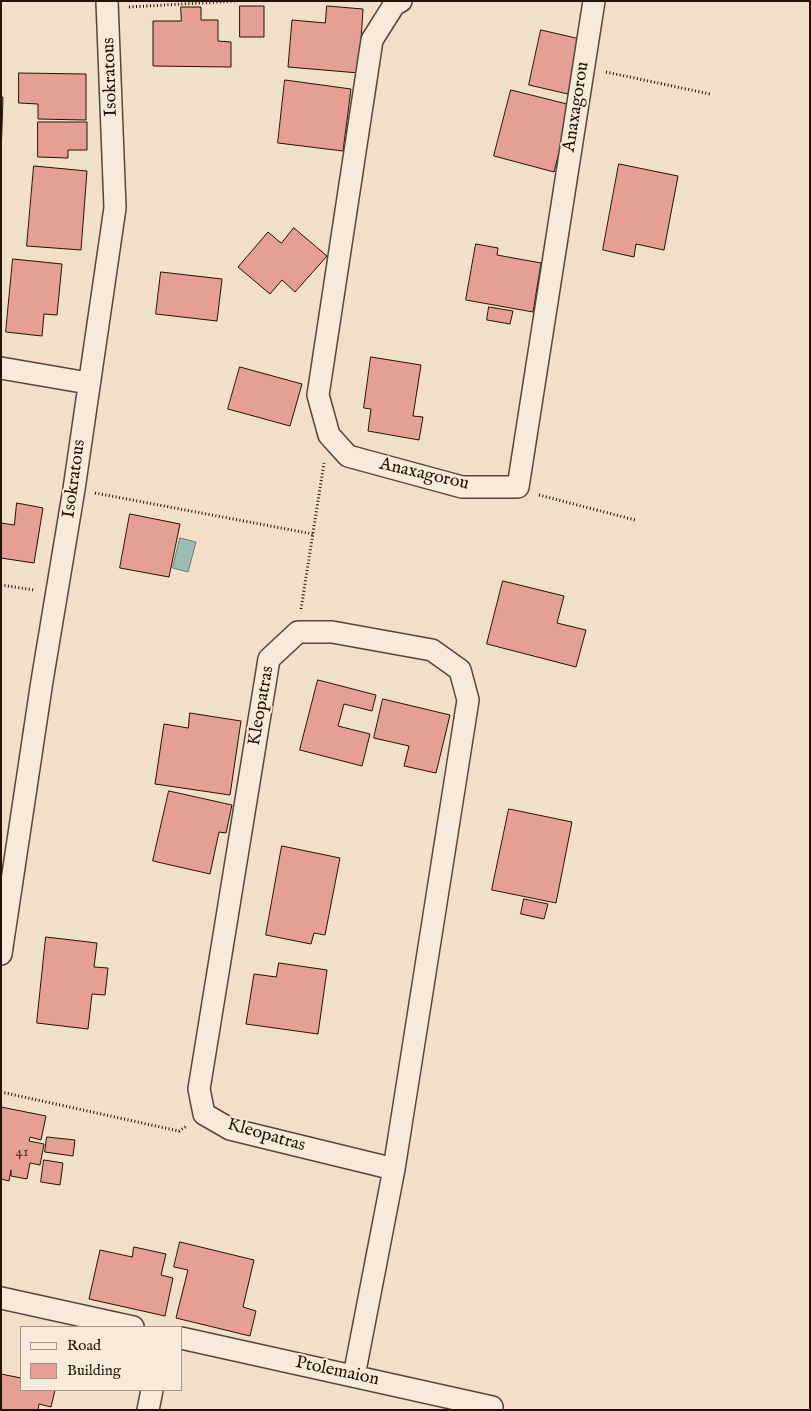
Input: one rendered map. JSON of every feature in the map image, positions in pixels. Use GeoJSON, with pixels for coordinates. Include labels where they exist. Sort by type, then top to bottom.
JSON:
{"type":"FeatureCollection","features":[{"type":"Feature","properties":{"kind":"street","name":"Anaxagorou"},"geometry":{"type":"LineString","coordinates":[[401,1],[394,5],[372,40],[318,395],[328,435],[348,456],[462,487],[518,487],[594,1]]}},
{"type":"Feature","properties":{"kind":"street","name":"Isokratous"},"geometry":{"type":"LineString","coordinates":[[1,954],[74,489],[115,208],[107,5]]}},
{"type":"Feature","properties":{"kind":"street"},"geometry":{"type":"LineString","coordinates":[[1,368],[88,383]]}},
{"type":"Feature","properties":{"kind":"street"},"geometry":{"type":"LineString","coordinates":[[298,632],[332,632],[432,650],[460,670],[468,700],[394,1169],[354,1376]]}},
{"type":"Feature","properties":{"kind":"street","name":"Kleopatras"},"geometry":{"type":"LineString","coordinates":[[298,632],[269,659],[199,1089],[204,1114],[230,1128],[394,1169]]}},
{"type":"Feature","properties":{"kind":"street"},"geometry":{"type":"LineString","coordinates":[[1,1298],[128,1326]]}},
{"type":"Feature","properties":{"kind":"street","name":"Ptolemaion"},"geometry":{"type":"LineString","coordinates":[[182,1338],[492,1407]]}},
{"type":"Feature","properties":{"kind":"street"},"geometry":{"type":"LineString","coordinates":[[148,1410],[152,1391]]}},
{"type":"Feature","properties":{"kind":"path"},"geometry":{"type":"LineString","coordinates":[[107,5],[236,1]]}},
{"type":"Feature","properties":{"kind":"path"},"geometry":{"type":"LineString","coordinates":[[583,68],[710,94]]}},
{"type":"Feature","properties":{"kind":"path"},"geometry":{"type":"LineString","coordinates":[[298,632],[328,435]]}},
{"type":"Feature","properties":{"kind":"path"},"geometry":{"type":"LineString","coordinates":[[518,487],[536,494],[635,520]]}},
{"type":"Feature","properties":{"kind":"path"},"geometry":{"type":"LineString","coordinates":[[74,489],[313,534]]}},
{"type":"Feature","properties":{"kind":"path"},"geometry":{"type":"LineString","coordinates":[[1,585],[57,593]]}},
{"type":"Feature","properties":{"kind":"path"},"geometry":{"type":"LineString","coordinates":[[1,1092],[179,1131],[204,1114]]}},
{"type":"Feature","properties":{"kind":"water"},"geometry":{"type":"Polygon","coordinates":[[[180,538],[196,542],[188,572],[173,568],[180,538]]]}},
{"type":"Feature","properties":{"kind":"building"},"geometry":{"type":"Polygon","coordinates":[[[240,6],[264,6],[264,37],[240,37],[240,6]]]}},
{"type":"Feature","properties":{"kind":"building"},"geometry":{"type":"Polygon","coordinates":[[[327,6],[363,9],[359,73],[288,67],[292,20],[325,23],[327,6]]]}},
{"type":"Feature","properties":{"kind":"building"},"geometry":{"type":"Polygon","coordinates":[[[181,7],[201,7],[201,20],[218,20],[218,41],[231,42],[231,67],[153,66],[153,21],[181,21],[181,7]]]}},
{"type":"Feature","properties":{"kind":"building"},"geometry":{"type":"Polygon","coordinates":[[[541,30],[580,39],[568,94],[529,85],[541,30]]]}},
{"type":"Feature","properties":{"kind":"building"},"geometry":{"type":"Polygon","coordinates":[[[19,73],[86,74],[86,120],[38,119],[38,104],[19,103],[19,73]]]}},
{"type":"Feature","properties":{"kind":"building"},"geometry":{"type":"Polygon","coordinates":[[[285,80],[351,89],[343,151],[278,143],[285,80]]]}},
{"type":"Feature","properties":{"kind":"building"},"geometry":{"type":"Polygon","coordinates":[[[511,90],[571,105],[554,172],[494,156],[511,90]]]}},
{"type":"Feature","properties":{"kind":"building"},"geometry":{"type":"Polygon","coordinates":[[[1,97],[3,97],[1,157],[1,97]]]}},
{"type":"Feature","properties":{"kind":"building"},"geometry":{"type":"Polygon","coordinates":[[[38,122],[87,122],[87,150],[68,150],[68,158],[38,157],[38,122]]]}},
{"type":"Feature","properties":{"kind":"building"},"geometry":{"type":"Polygon","coordinates":[[[619,164],[678,176],[664,250],[636,244],[634,257],[603,250],[619,164]]]}},
{"type":"Feature","properties":{"kind":"building"},"geometry":{"type":"Polygon","coordinates":[[[34,166],[87,171],[81,250],[27,246],[34,166]]]}},
{"type":"Feature","properties":{"kind":"building"},"geometry":{"type":"Polygon","coordinates":[[[294,228],[327,256],[295,292],[282,280],[270,294],[238,267],[268,232],[281,243],[294,228]]]}},
{"type":"Feature","properties":{"kind":"building"},"geometry":{"type":"Polygon","coordinates":[[[476,244],[498,248],[497,255],[541,263],[533,312],[466,300],[476,244]]]}},
{"type":"Feature","properties":{"kind":"building"},"geometry":{"type":"Polygon","coordinates":[[[13,259],[62,264],[57,315],[44,314],[42,336],[6,332],[13,259]]]}},
{"type":"Feature","properties":{"kind":"building"},"geometry":{"type":"Polygon","coordinates":[[[161,272],[222,279],[217,321],[156,314],[161,272]]]}},
{"type":"Feature","properties":{"kind":"building"},"geometry":{"type":"Polygon","coordinates":[[[489,307],[513,311],[510,324],[487,320],[489,307]]]}},
{"type":"Feature","properties":{"kind":"building"},"geometry":{"type":"Polygon","coordinates":[[[371,357],[421,365],[413,416],[423,417],[419,440],[368,431],[371,409],[364,408],[371,357]]]}},
{"type":"Feature","properties":{"kind":"building"},"geometry":{"type":"Polygon","coordinates":[[[240,367],[302,384],[290,426],[228,409],[240,367]]]}},
{"type":"Feature","properties":{"kind":"building"},"geometry":{"type":"Polygon","coordinates":[[[17,503],[43,508],[34,563],[1,558],[1,523],[14,525],[17,503]]]}},
{"type":"Feature","properties":{"kind":"building"},"geometry":{"type":"Polygon","coordinates":[[[130,514],[180,524],[169,577],[120,568],[130,514]]]}},
{"type":"Feature","properties":{"kind":"building"},"geometry":{"type":"Polygon","coordinates":[[[503,581],[564,596],[557,623],[586,630],[576,667],[487,644],[503,581]]]}},
{"type":"Feature","properties":{"kind":"building"},"geometry":{"type":"Polygon","coordinates":[[[318,680],[376,695],[372,711],[344,704],[338,726],[370,734],[362,766],[300,750],[318,680]]]}},
{"type":"Feature","properties":{"kind":"building"},"geometry":{"type":"Polygon","coordinates":[[[383,699],[450,715],[436,773],[404,766],[409,746],[374,738],[383,699]]]}},
{"type":"Feature","properties":{"kind":"building"},"geometry":{"type":"Polygon","coordinates":[[[190,713],[241,721],[230,795],[155,784],[164,724],[188,728],[190,713]]]}},
{"type":"Feature","properties":{"kind":"building"},"geometry":{"type":"Polygon","coordinates":[[[169,791],[232,805],[226,833],[219,832],[210,874],[153,861],[169,791]]]}},
{"type":"Feature","properties":{"kind":"building"},"geometry":{"type":"Polygon","coordinates":[[[509,809],[572,822],[556,903],[492,890],[509,809]]]}},
{"type":"Feature","properties":{"kind":"building"},"geometry":{"type":"Polygon","coordinates":[[[282,846],[340,858],[325,935],[314,933],[311,944],[266,935],[282,846]]]}},
{"type":"Feature","properties":{"kind":"building"},"geometry":{"type":"Polygon","coordinates":[[[524,899],[548,904],[544,919],[521,914],[524,899]]]}},
{"type":"Feature","properties":{"kind":"building"},"geometry":{"type":"Polygon","coordinates":[[[46,937],[97,943],[94,967],[108,968],[105,995],[92,994],[88,1029],[37,1023],[46,937]]]}},
{"type":"Feature","properties":{"kind":"building"},"geometry":{"type":"Polygon","coordinates":[[[279,963],[327,970],[318,1034],[246,1024],[254,974],[276,977],[279,963]]]}},
{"type":"Feature","properties":{"kind":"building"},"geometry":{"type":"Polygon","coordinates":[[[1,1107],[46,1116],[41,1140],[30,1137],[29,1141],[44,1144],[40,1165],[30,1163],[27,1179],[11,1176],[11,1170],[9,1181],[1,1179],[1,1107]]]}},
{"type":"Feature","properties":{"kind":"building"},"geometry":{"type":"Polygon","coordinates":[[[47,1137],[75,1140],[73,1156],[45,1152],[47,1137]]]}},
{"type":"Feature","properties":{"kind":"building"},"geometry":{"type":"Polygon","coordinates":[[[44,1160],[63,1163],[60,1185],[41,1182],[44,1160]]]}},
{"type":"Feature","properties":{"kind":"building"},"geometry":{"type":"Polygon","coordinates":[[[180,1242],[254,1260],[243,1307],[256,1311],[250,1336],[176,1318],[188,1270],[174,1267],[180,1242]]]}},
{"type":"Feature","properties":{"kind":"building"},"geometry":{"type":"Polygon","coordinates":[[[134,1247],[166,1254],[161,1275],[173,1278],[165,1316],[89,1299],[100,1250],[132,1257],[134,1247]]]}},
{"type":"Feature","properties":{"kind":"building"},"geometry":{"type":"Polygon","coordinates":[[[1,1374],[20,1378],[20,1391],[55,1391],[51,1407],[39,1404],[38,1410],[1,1410],[1,1374]]]}}]}
